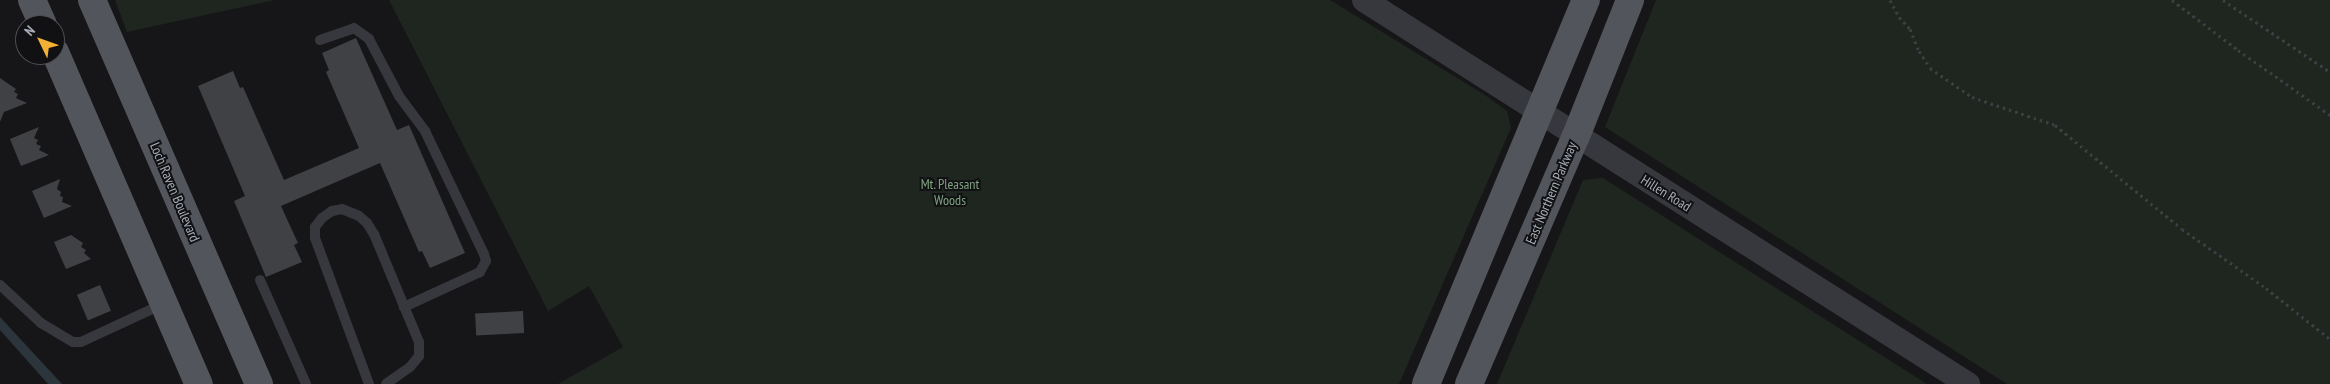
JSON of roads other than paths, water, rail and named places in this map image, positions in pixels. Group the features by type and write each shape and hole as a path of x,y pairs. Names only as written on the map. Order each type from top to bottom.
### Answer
{"main road":[{"path":"32,0 39,15"},
{"name":"Loch Raven Boulevard","path":"92,0 258,384"},
{"path":"1426,384 1586,0"},
{"name":"East Northern Parkway","path":"1469,384 1576,136 1630,0"},
{"path":"61,65 199,384"}],"street":[{"name":"Hillen Road","path":"1364,0 1540,114 1968,384"}],"lane":[{"path":"320,40 354,28 369,38 399,96 425,131 484,254 486,261 480,272 404,307"},
{"path":"369,384 318,250 315,227 322,218 332,211 342,209 359,216 368,223 419,342 419,356 410,367 386,384"},
{"path":"260,280 306,384"},
{"path":"0,285 41,323 74,342 82,342 164,304"}],"park label":[{"name":"Mt. Pleasant Woods","path":"950,192"}]}
